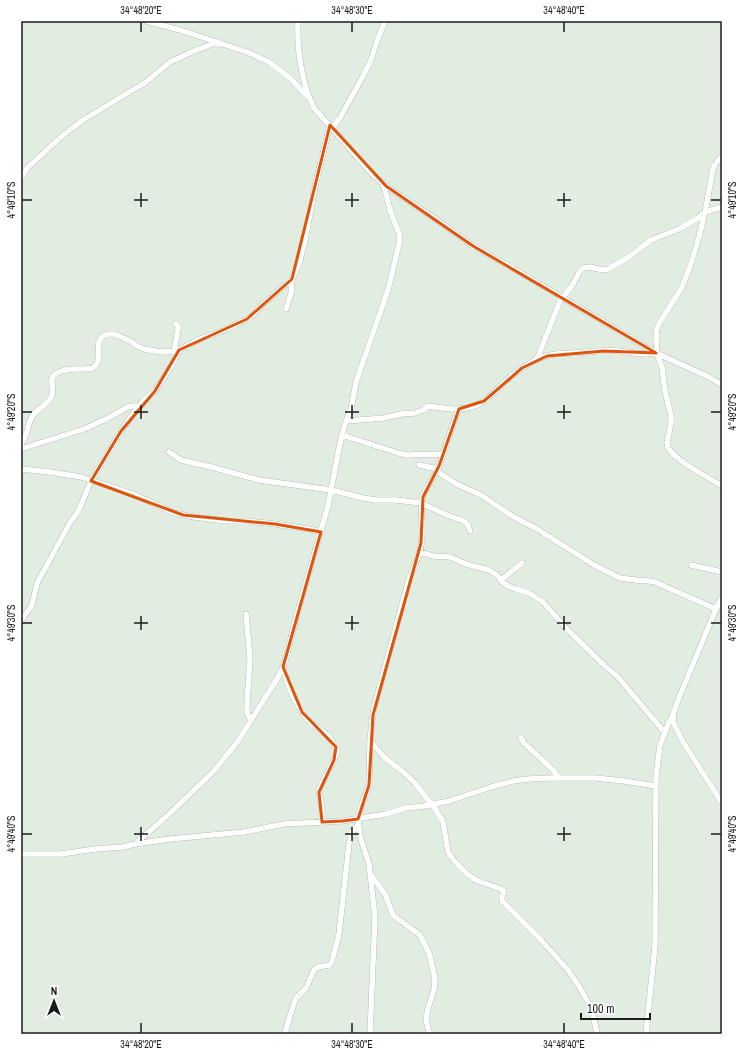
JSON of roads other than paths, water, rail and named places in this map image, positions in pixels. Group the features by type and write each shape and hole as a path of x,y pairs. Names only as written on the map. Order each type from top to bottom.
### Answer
{"street":[{"path":"146,21 218,42 247,52 269,62 291,79 310,99"},
{"path":"298,21 301,68 314,108 366,168 383,183 474,246 656,353 710,377 722,385"},
{"path":"286,309 291,294 292,279 299,264 305,240 314,195 331,127 340,118 363,76 371,60 385,21"},
{"path":"21,178 28,167 62,136 83,120 146,82 170,62 218,42"},
{"path":"722,156 713,168 699,237 686,276 677,295 658,325 656,336 656,353 662,367 665,391 671,415 667,443 668,448 675,456 690,467 722,486"},
{"path":"135,844 214,771 238,742 283,667 321,532 342,435 351,409 356,382 388,290 400,240 383,183"},
{"path":"560,297 564,296 572,286 580,271 584,268 590,267 603,270 608,269 651,240 679,229 705,212 722,207"},
{"path":"21,444 26,435 32,417 37,410 51,398 53,392 53,376 56,373 65,370 94,368 98,362 99,341 103,336 117,334 144,349 161,352 177,351 200,339 227,329 247,319 292,279"},
{"path":"537,359 560,301 560,297"},
{"path":"21,619 32,605 37,583 71,521 76,515 90,481 121,431 140,406 155,391 171,368 177,351 178,326 176,324"},
{"path":"347,421 384,418 401,414 415,413 428,406 442,409 459,409 475,406 484,401 522,368 537,359 554,354 597,351 648,354 656,353"},
{"path":"21,449 84,429 128,407 140,406"},
{"path":"370,1034 375,925 370,864 360,836 358,822 361,807 369,785 372,721 409,579 419,552 422,536 421,503 424,492 437,470 450,429 459,409"},
{"path":"342,435 407,455 443,454"},
{"path":"170,452 181,460 259,480 331,490 376,500 396,500 421,503 464,521 468,525 470,531"},
{"path":"419,465 437,470 456,484 486,498 514,517 594,565 620,578 654,582 716,609"},
{"path":"21,469 81,477 133,494 183,515 222,521 248,521 275,524 321,532"},
{"path":"419,552 432,556 450,557 466,564 489,570 498,576 508,586 516,590 529,593 543,602 565,627 618,677 665,733"},
{"path":"501,580 522,563"},
{"path":"692,565 722,572"},
{"path":"646,1034 655,932 656,786 660,745 722,597"},
{"path":"246,614 250,658 247,712 251,720"},
{"path":"283,667 293,697 302,712 309,721 330,738 337,750 334,760 319,789 322,822"},
{"path":"673,714 674,724 683,742 722,803"},
{"path":"521,738 524,743 552,769 559,778"},
{"path":"370,741 384,757 415,783 440,815 443,822 448,852 455,862 476,880 504,891 502,901 542,941 568,970 592,1009 597,1034"},
{"path":"21,854 62,854 95,849 123,847 170,838 244,832 284,824 342,821 358,822 406,808 432,805 449,801 491,787 529,779 584,777 610,779 656,786"},
{"path":"286,1034 295,1000 306,988 314,970 318,967 330,965 332,961 339,934 349,844 352,832 358,822"},
{"path":"371,875 386,894 393,915 420,935 429,953 435,978 434,990 426,1019 430,1034"}]}
